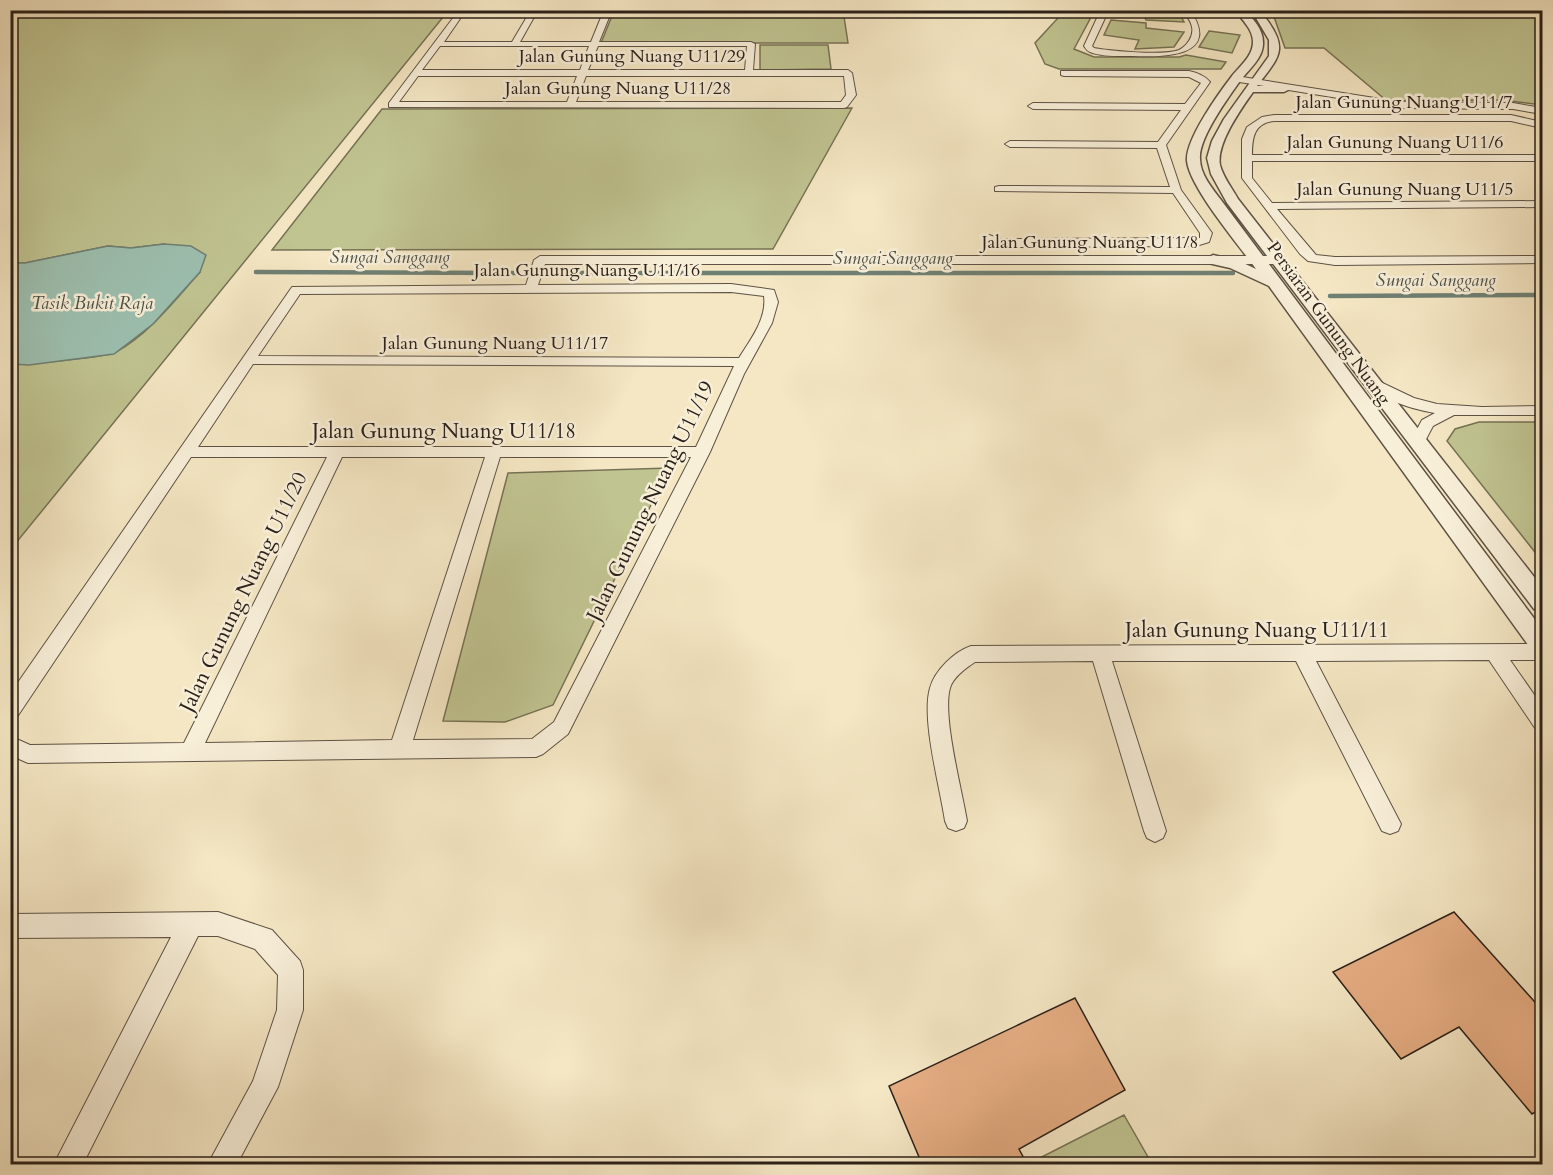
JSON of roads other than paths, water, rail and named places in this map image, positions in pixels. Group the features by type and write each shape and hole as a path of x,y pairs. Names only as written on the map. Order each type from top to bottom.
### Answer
{"street":[{"path":"416,73 463,10"},
{"path":"515,44 535,10"},
{"path":"570,105 608,10"},
{"path":"1100,10 1101,18 1088,46 1091,50 1105,53 1181,51 1195,38 1196,25 1186,10"},
{"name":"Persiaran Gunung Nuang","path":"1239,10 1255,29 1258,42 1250,81 1219,139 1213,156 1215,170 1232,200 1542,603"},
{"name":"Persiaran Gunung Nuang","path":"1253,10 1270,31 1275,45 1274,57 1200,138 1193,156 1195,169 1215,202 1542,646"},
{"path":"438,44 751,44 749,73"},
{"name":"Jalan Gunung Nuang U11/29","path":"416,73 848,73 851,94 844,105"},
{"name":"Jalan Gunung Nuang U11/28","path":"416,73 392,105 844,105"},
{"path":"1064,73 1189,74 1206,82 1161,145"},
{"path":"1250,81 1284,88"},
{"path":"1250,81 1400,105 1513,106 1542,111"},
{"path":"1033,106 1188,107"},
{"name":"Jalan Gunung Nuang U11/7","path":"1247,158 1247,139 1252,127 1265,119 1511,118 1538,123"},
{"path":"1010,144 1161,145"},
{"path":"988,238 999,243 1196,242 1204,240 1206,233 1176,190 1161,145"},
{"path":"1247,158 1247,178 1312,258 1335,261 1542,260"},
{"name":"Jalan Gunung Nuang U11/6","path":"1247,158 1542,158"},
{"path":"999,189 1176,190"},
{"name":"Jalan Gunung Nuang U11/5","path":"1268,206 1542,204"},
{"path":"1213,260 1228,255 1238,248 1242,239"},
{"path":"1116,242 1126,260"},
{"name":"Jalan Gunung Nuang U11/8","path":"531,288 540,260 1279,260"},
{"path":"1213,260 1234,264 1276,284"},
{"name":"Jalan Gunung Nuang U11/16","path":"248,360 296,290 731,288 770,293"},
{"name":"Jalan Gunung Nuang U11/19","path":"400,749 536,748 561,728 702,452 742,362 771,312 774,303 770,293"},
{"path":"10,711 248,360"},
{"name":"Jalan Gunung Nuang U11/17","path":"248,360 742,362"},
{"path":"1372,382 1399,397 1421,405 1451,411 1542,411"},
{"path":"1418,442 1427,423 1451,411"},
{"name":"Jalan Gunung Nuang U11/18","path":"186,452 702,452"},
{"name":"Jalan Gunung Nuang U11/20","path":"190,752 337,452"},
{"path":"10,745 28,754 400,749 494,452"},
{"path":"1302,652 1390,824"},
{"path":"1494,652 1542,722"},
{"name":"Jalan Gunung Nuang U11/11","path":"956,821 939,707 940,688 950,671 971,654 1542,652"},
{"path":"1100,653 1155,831"},
{"path":"68,1164 191,924"},
{"path":"10,926 218,924 263,939 291,970 290,1010 264,1087 222,1164"}],"water":[{"name":"Tasik Bukit Raja","path":"164,244 191,246 206,255 200,272 153,324 114,354 29,365 11,364 11,263 25,263 108,246 131,248"}],"waterway":[{"name":"Sungai Sanggang","path":"256,272 525,273"},
{"name":"Sungai Sanggang","path":"553,273 1233,273"},
{"name":"Sungai Sanggang","path":"1330,296 1542,295"}]}
